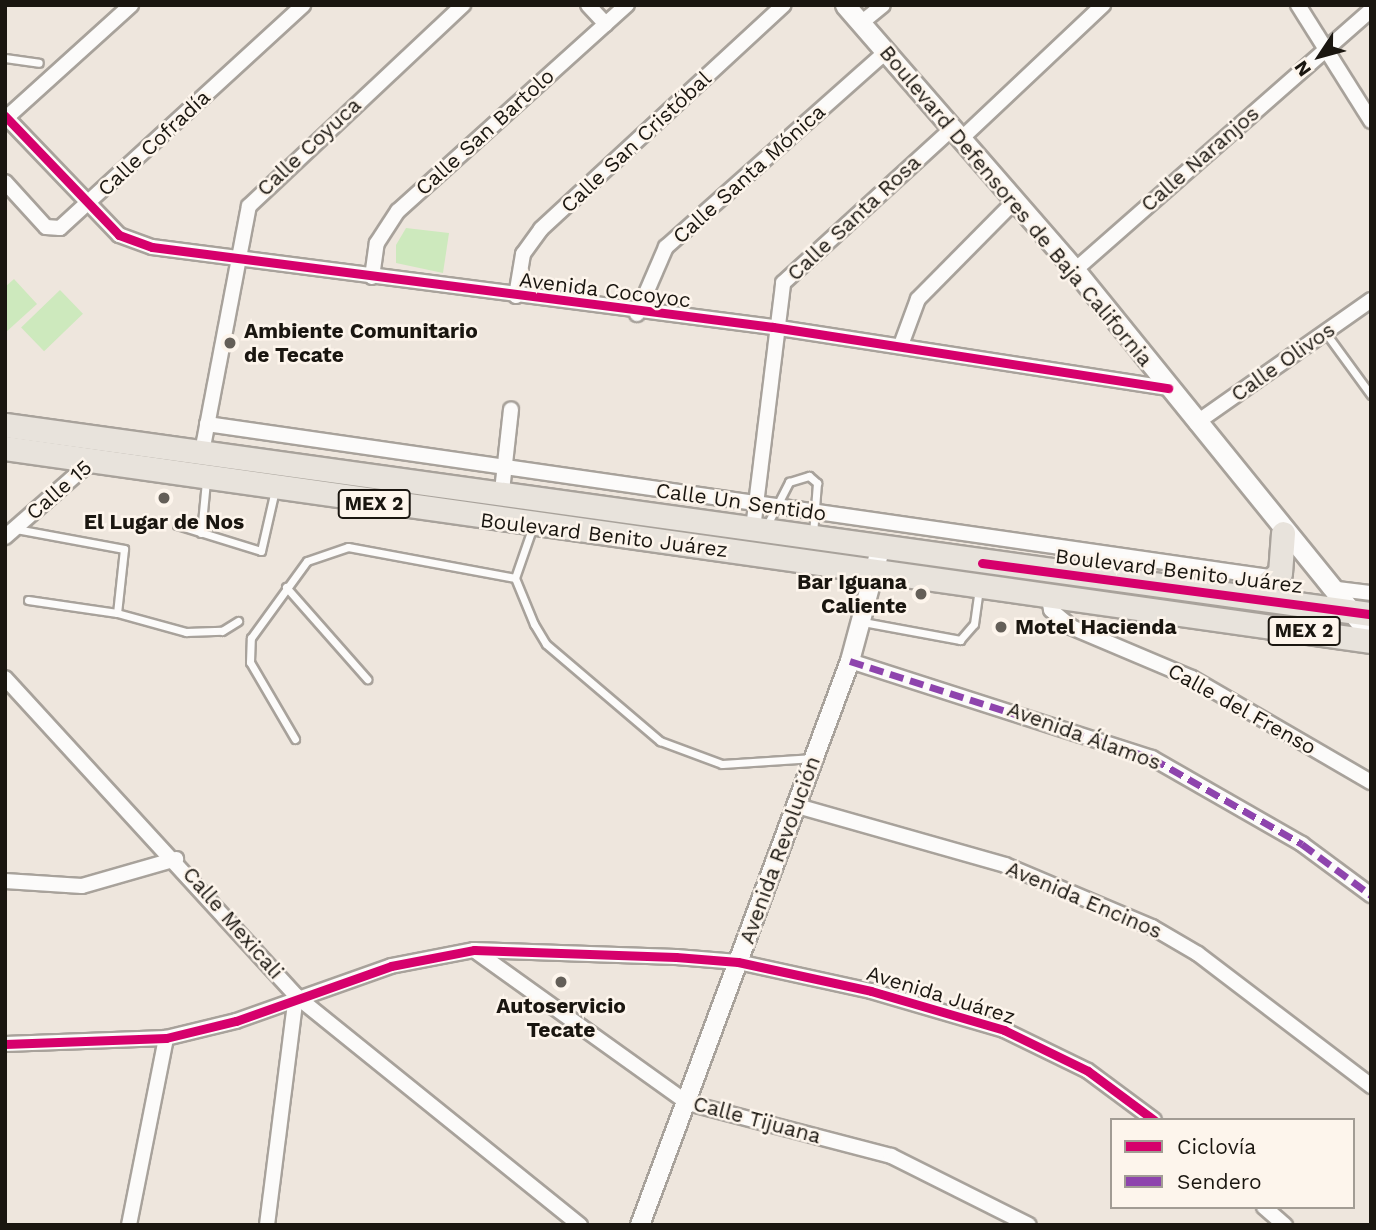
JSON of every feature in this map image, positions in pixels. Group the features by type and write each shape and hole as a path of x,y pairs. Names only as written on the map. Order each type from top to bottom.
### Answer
{"main road":[{"name":"Boulevard Defensores de Baja California","path":"845,5 1075,270 1283,533 1371,638"},
{"name":"Boulevard Benito Juárez","path":"5,425 113,443 502,491 759,530 812,539 878,560 980,585 1371,638"},
{"name":"Boulevard Benito Juárez","path":"5,448 533,526 1250,597 1371,614"},
{"path":"1250,597 1276,578 1286,554 1283,533"},
{"path":"1248,623 1275,614 1331,621 1345,610"}],"street":[{"path":"6,118 131,5"},
{"name":"Calle Cofradía","path":"5,182 53,230 88,204 303,5"},
{"name":"Calle Coyuca","path":"202,452 239,260 256,195 463,5"},
{"path":"588,5 606,24"},
{"name":"Calle San Bartolo","path":"372,277 377,243 398,211 627,5"},
{"name":"Calle San Cristóbal","path":"516,296 523,254 541,229 784,5"},
{"path":"861,23 883,5"},
{"name":"Calle Santa Rosa","path":"759,530 756,505 773,327 778,293 788,277 1103,5"},
{"path":"1298,5 1371,121"},
{"name":"Calle Naranjos","path":"1075,270 1371,10"},
{"name":"Calle Santa Mónica","path":"637,314 666,247 886,52"},
{"name":"Avenida Cocoyoc","path":"6,118 88,204 135,242 239,260 637,314 773,327 901,345 1168,388"},
{"path":"901,345 918,299 1015,201"},
{"name":"Calle Olivos","path":"1196,423 1371,300"},
{"path":"502,491 511,409"},
{"name":"Calle Un Sentido","path":"207,424 1276,578"},
{"name":"Calle 15","path":"10,533 113,443"},
{"path":"878,560 883,521"},
{"name":"Avenida Revolución","path":"640,1225 688,1103 850,661 878,560"},
{"path":"1328,588 1371,593"},
{"name":"Calle del Frenso","path":"1048,594 1051,610 1071,627 1192,678 1371,782"},
{"name":"Avenida Álamos","path":"850,661 1152,758 1302,844 1371,895"},
{"name":"Calle Mexicali","path":"5,678 176,859 296,996 580,1225"},
{"name":"Avenida Encinos","path":"797,806 1005,865 1130,916 1198,954 1371,1086"},
{"path":"5,881 82,886 176,859"},
{"name":"Avenida Juárez","path":"5,1044 166,1038 236,1021 296,996 474,950 738,962 1004,1030 1088,1071 1151,1118"},
{"name":"Calle Tijuana","path":"474,950 688,1103 891,1156 1028,1225"},
{"path":"267,1225 296,996"},
{"path":"129,1225 166,1038"},
{"path":"1266,1209 1285,1225"}],"lane":[{"path":"5,58 39,63"},
{"path":"1325,332 1371,395"},
{"path":"759,530 789,482 809,476 817,483 812,539"},
{"path":"201,533 207,479"},
{"path":"177,525 261,551 276,489"},
{"path":"533,526 515,578 546,644 660,741 722,764 815,758"},
{"path":"10,533 124,549 117,613"},
{"path":"295,739 250,662 251,638 307,561 348,547 515,578"},
{"path":"862,621 960,640 974,624 980,585"},
{"path":"286,587 368,679"},
{"path":"28,600 117,613 186,632 222,631 238,621"}],"green space":[{"path":"406,228 449,233 443,273 396,263 396,245"},
{"path":"14,279 37,304 5,333 5,287"},
{"path":"60,290 83,314 44,351 21,328"}],"marked path":[{"path":"850,661 1152,758 1302,844 1371,895"}],"cycle path":[{"path":"5,116 119,235 152,247 773,327 1168,388"},
{"path":"982,563 1371,614"},
{"path":"5,1044 166,1038 236,1021 391,966 474,950 676,957 738,962 871,991 1004,1030 1088,1071 1151,1118"}],"place":[{"name":"Ambiente Comunitario de Tecate","path":"230,343"},
{"name":"El Lugar de Nos","path":"164,498"},
{"name":"Bar Iguana Caliente","path":"921,594"},
{"name":"Motel Hacienda","path":"1001,627"},
{"name":"Autoservicio Tecate","path":"561,982"}]}
